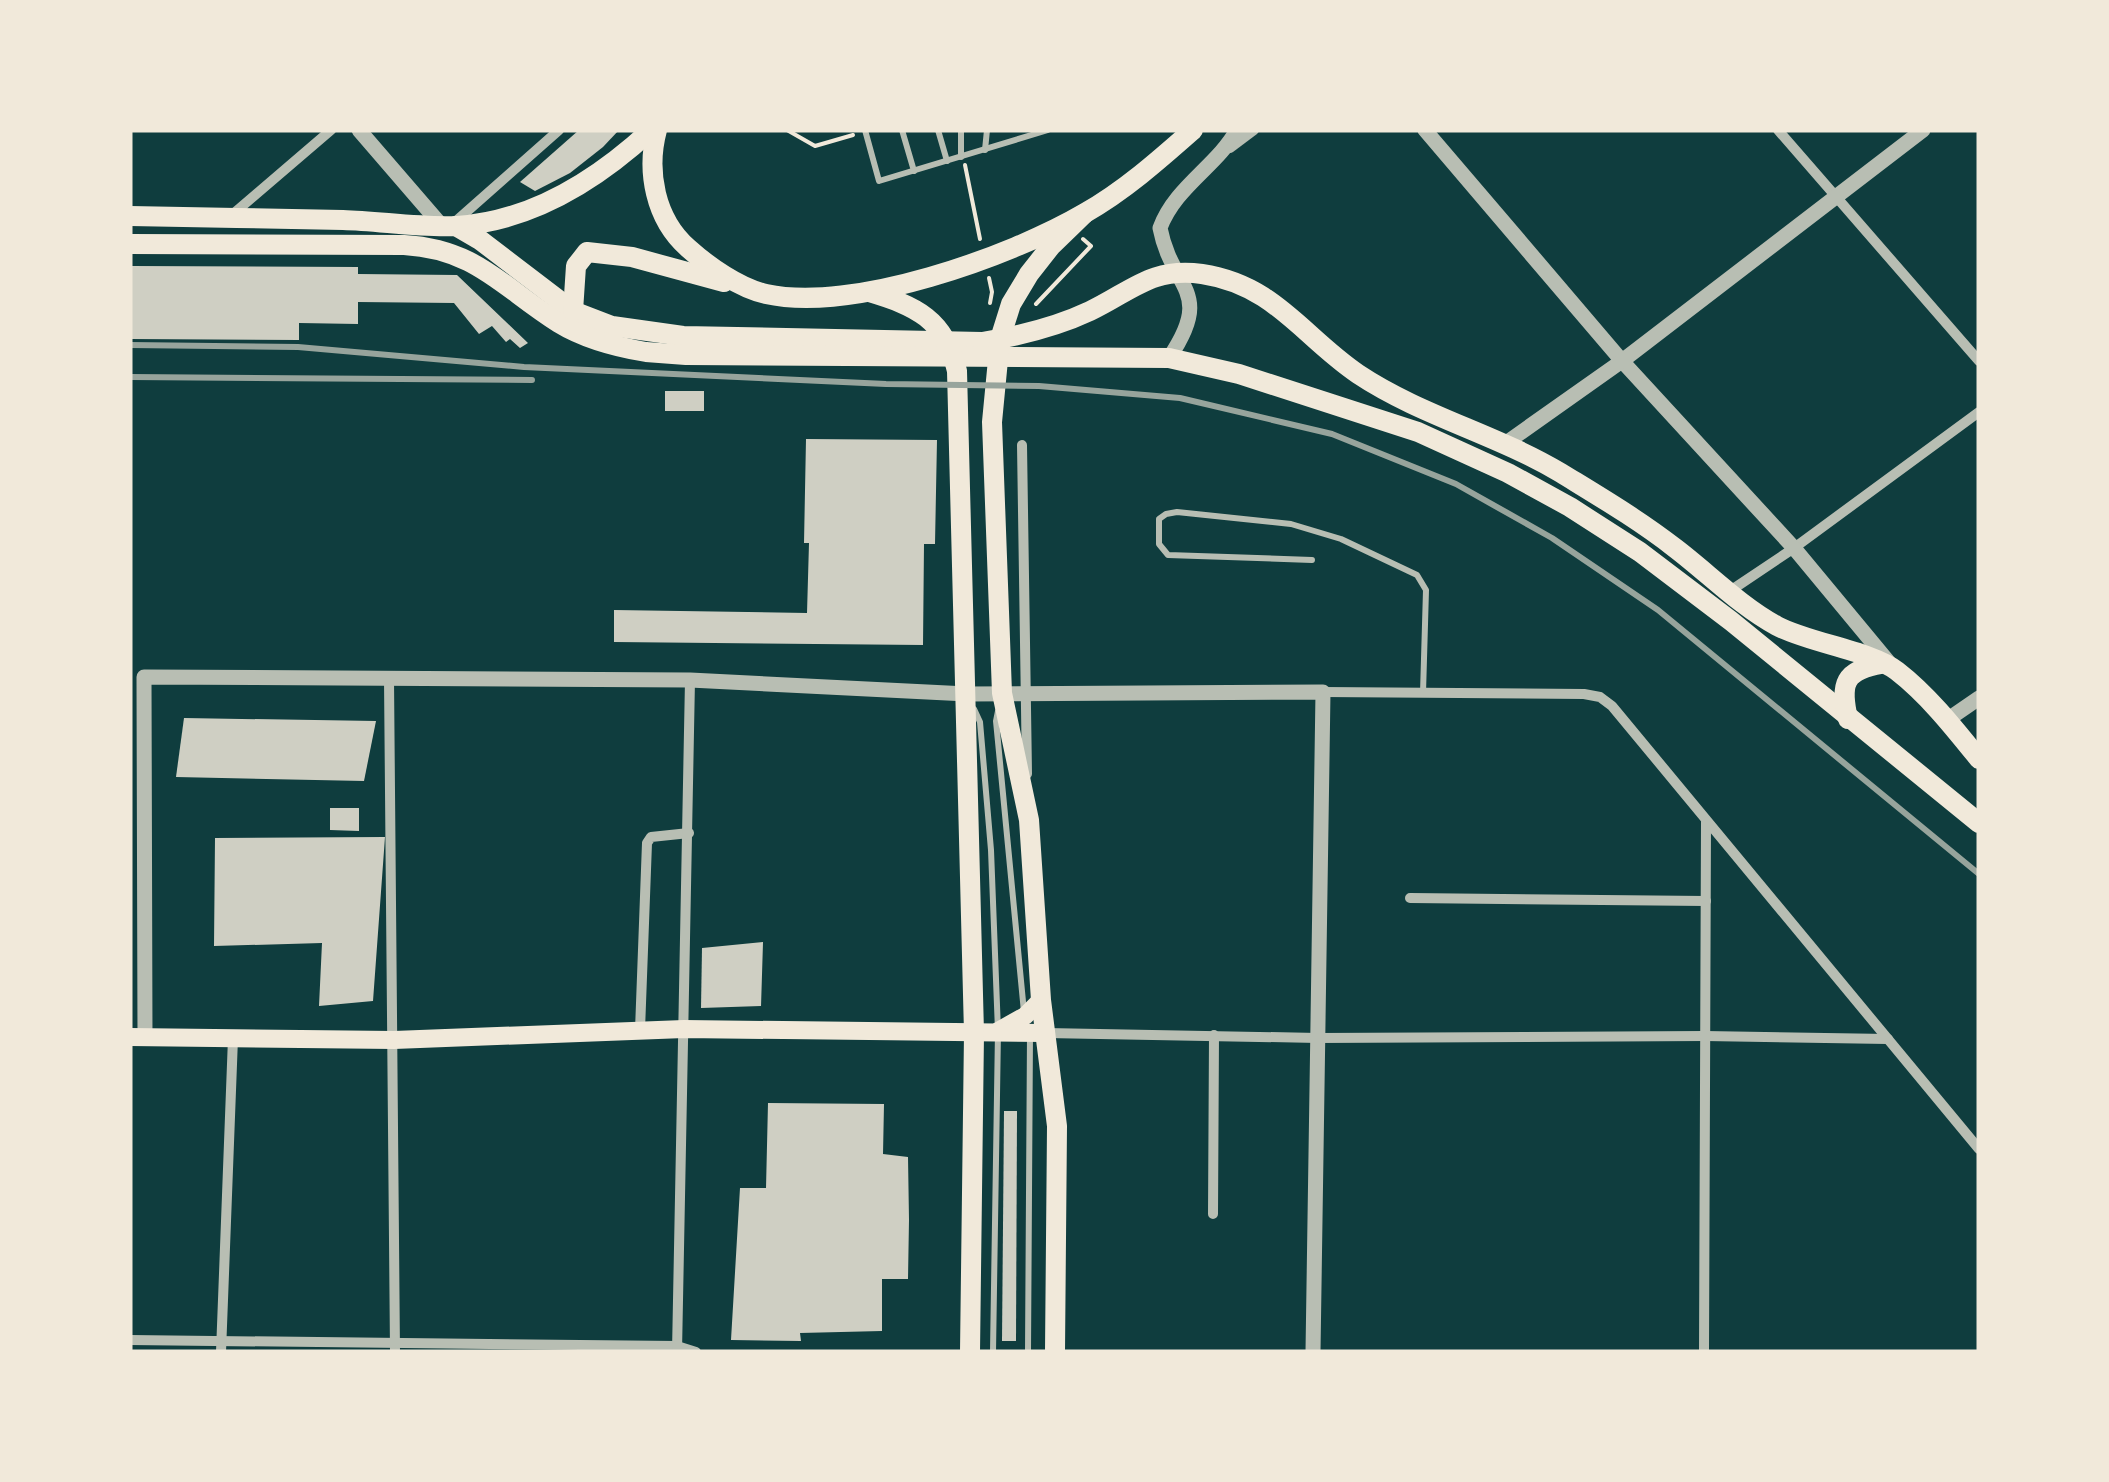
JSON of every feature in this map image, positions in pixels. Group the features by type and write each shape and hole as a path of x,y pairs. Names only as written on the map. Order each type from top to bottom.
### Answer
{"main road":[{"path":"130,216 449,226 493,219 566,195 596,178 654,130"},
{"path":"654,130 653,182 662,214 678,240 716,270 764,294"},
{"path":"1055,1352 1057,1126 1033,1027 1041,1000 1029,820 1013,693 992,422 1000,340 1011,304 1051,246 1084,214 1140,176 1193,130"},
{"path":"573,310 575,273 581,258 596,251 632,257 764,294 804,297 868,292 969,263 1084,214"},
{"path":"449,226 480,240 573,310 612,326 682,336 982,342 1043,329 1092,310 1158,274 1178,272 1224,279 1263,295 1304,325 1338,358 1382,388 1506,443 1611,504 1776,626 1888,666 1947,720 1979,759"},
{"path":"130,244 426,246 462,256 562,325 615,347 646,352 1169,358 1238,374 1418,432 1508,473 1570,508 1640,552 1731,621 1979,823"},
{"path":"868,292 920,312 944,334 957,372 974,1033 970,1352"},
{"path":"1848,719 1845,682 1856,670 1888,666"},
{"path":"138,1037 394,1040 684,1028 974,1033 1033,1027"}],"street":[{"path":"229,218 330,130"},
{"path":"359,130 449,226 558,130"},
{"path":"1225,151 1238,130"},
{"path":"1169,358 1189,323 1191,311 1190,297 1160,228 1179,196 1225,151 1254,130"},
{"path":"1425,130 1622,361 1794,548 1888,666"},
{"path":"1778,130 1979,361"},
{"path":"1506,443 1622,361 1923,130"},
{"path":"1730,591 1979,412"},
{"path":"1013,693 1022,445"},
{"path":"138,1037 137,677 690,680 967,694 1584,694 1600,697 1612,706 1979,1149"},
{"path":"389,679 396,1347"},
{"path":"677,1349 690,680"},
{"path":"1312,1352 1323,692"},
{"path":"1947,720 1979,698"},
{"path":"1704,1352 1706,821"},
{"path":"640,1030 647,843 651,838 689,834"},
{"path":"1410,898 1706,901"},
{"path":"1033,1027 1318,1038 1888,1039"},
{"path":"1213,1214 1214,1035"},
{"path":"221,1352 233,1038"},
{"path":"130,1340 696,1352"}],"lane":[{"path":"902,130 914,171"},
{"path":"938,130 947,161"},
{"path":"961,130 962,157"},
{"path":"986,150 987,130"},
{"path":"1020,130 1020,140"},
{"path":"865,131 879,181 1047,130"},
{"path":"1312,560 1168,554 1159,544 1159,519 1178,512 1291,524 1341,539 1417,575 1426,590 1423,692"},
{"path":"1013,693 996,721 1033,1027 1028,1352"},
{"path":"967,694 980,722 998,1032 993,1352"}],"path":[{"path":"787,130 815,146 865,131"},
{"path":"962,157 974,210"}],"building":[{"path":"579,130 619,130 570,173 535,191 520,182"},
{"path":"130,266 358,267 358,274 457,275 528,343 520,348 510,339 506,342 492,326 479,334 454,303 358,302 358,324 299,323 299,340 130,339"},
{"path":"665,391 704,391 704,411 665,411"},
{"path":"806,439 937,440 935,544 924,544 923,645 614,642 614,610 807,613"},
{"path":"184,718 376,721 364,781 176,777"},
{"path":"330,808 359,808 359,831 330,830"},
{"path":"385,837 373,1001 319,1006 322,943 214,946 215,838"},
{"path":"763,942 761,1006 701,1008 702,948"},
{"path":"768,1103 884,1104 883,1154 908,1157 909,1220 908,1279 882,1279 882,1331 800,1333 801,1341 731,1340 740,1188 766,1188"},
{"path":"1004,1111 1017,1111 1016,1341 1002,1341"}],"railway":[{"path":"130,345 298,347 524,367 886,384 1039,386 1180,398 1332,434 1456,484 1552,538 1658,610 1979,874"},
{"path":"130,377 532,380"}]}
